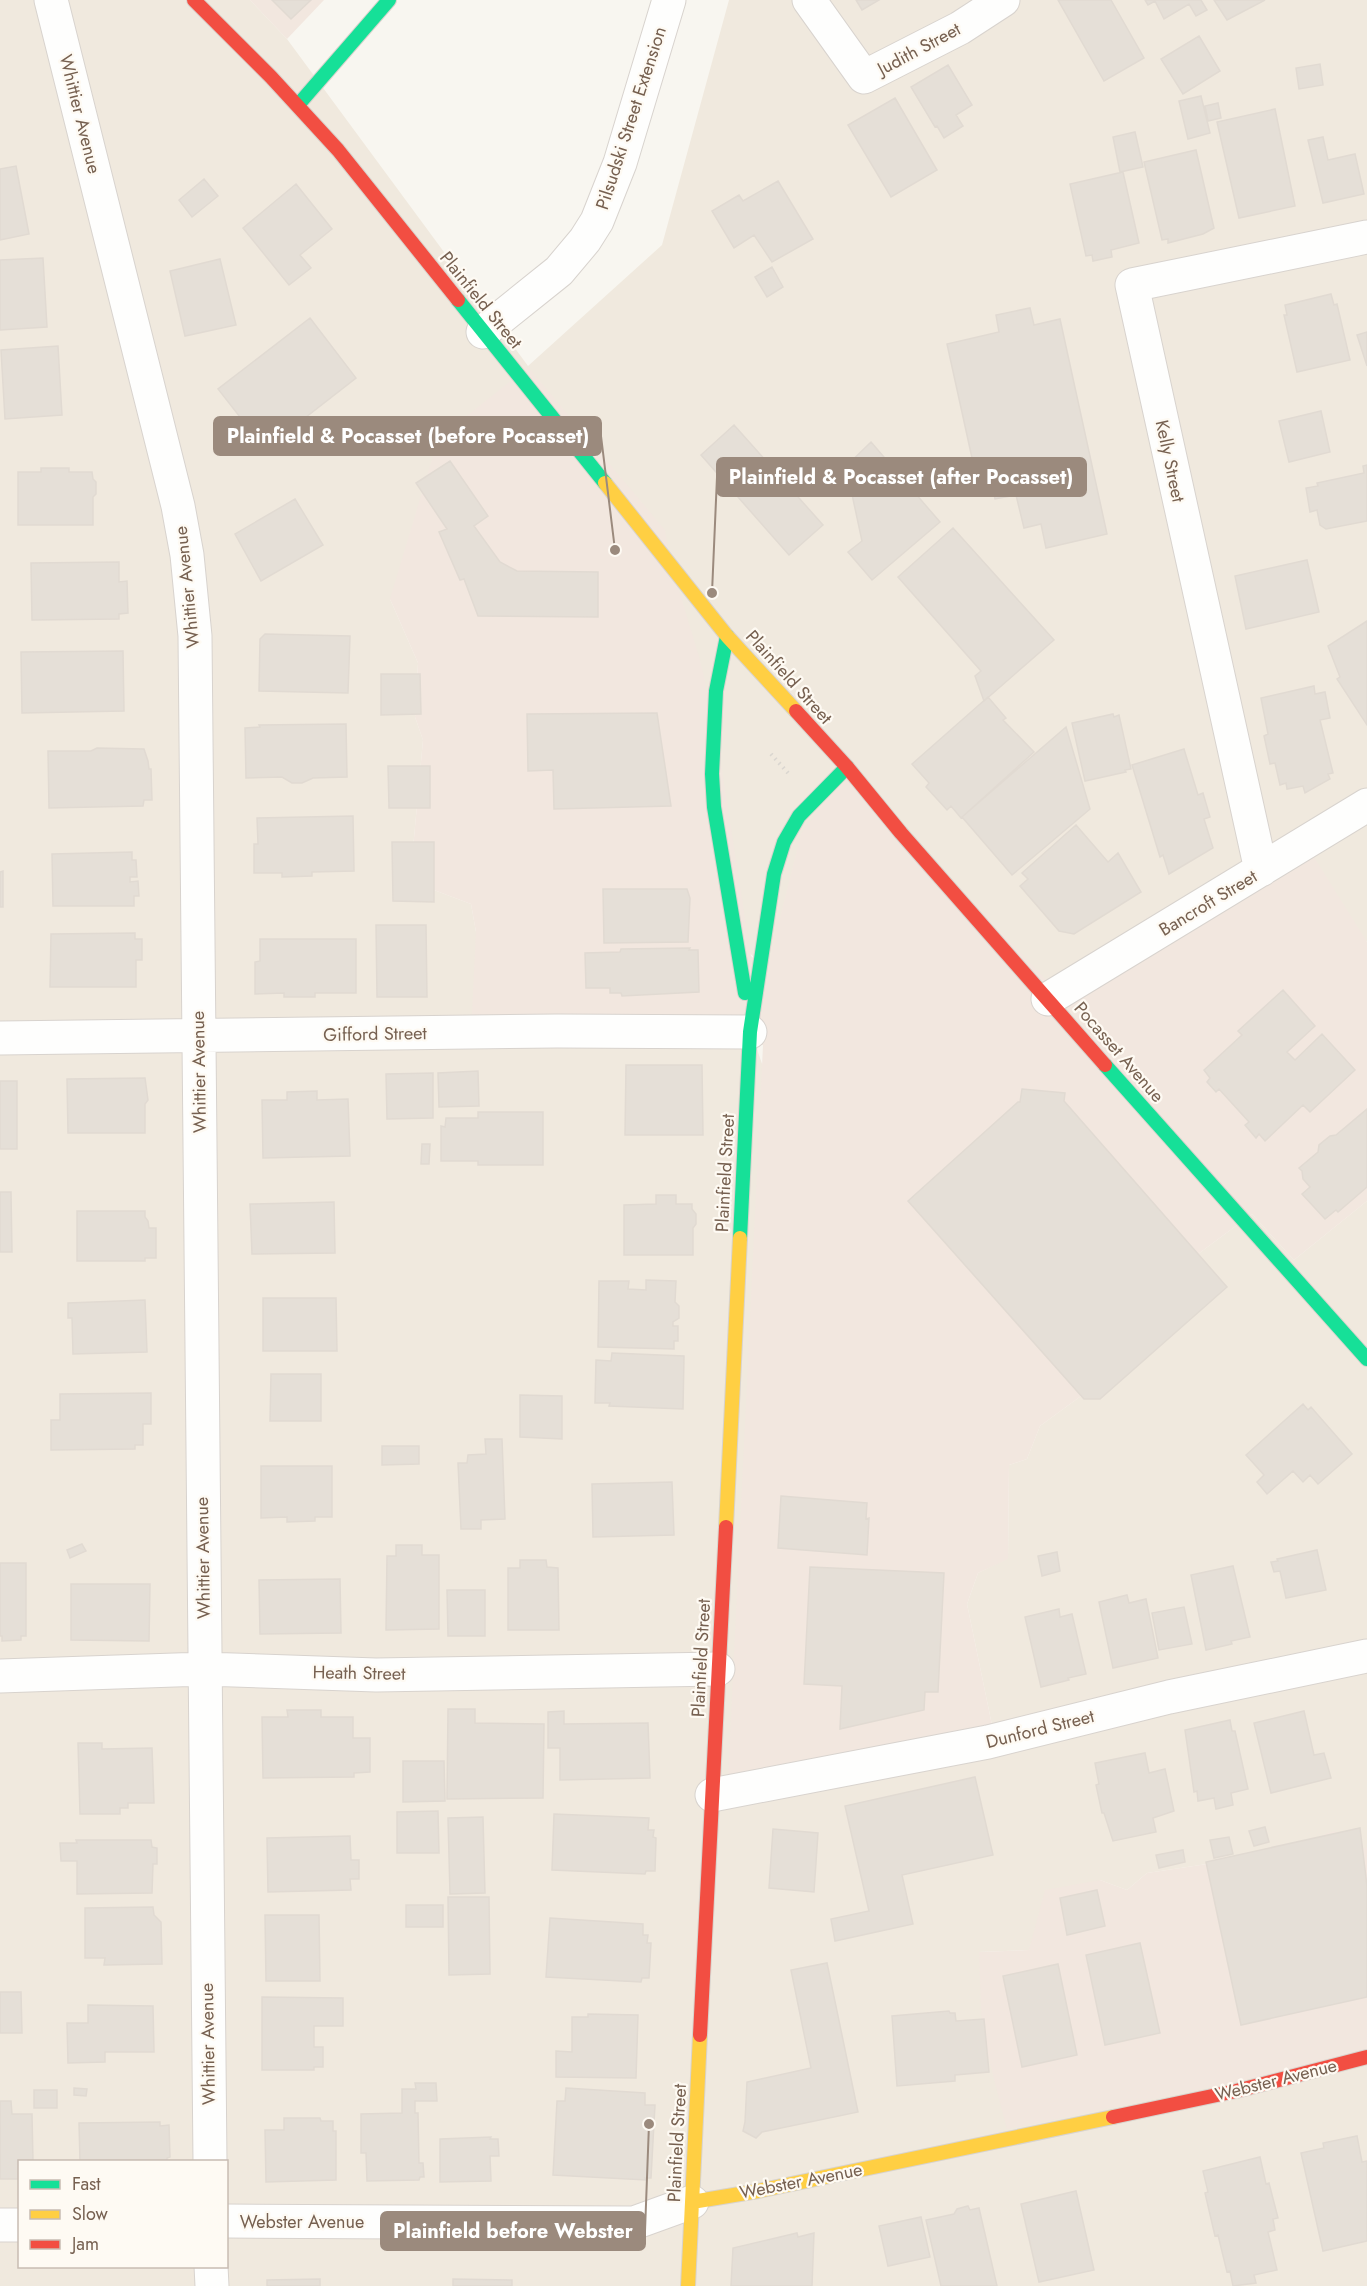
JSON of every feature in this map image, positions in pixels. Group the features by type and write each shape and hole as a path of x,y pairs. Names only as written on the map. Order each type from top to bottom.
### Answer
{"main road":[{"name":"Plainfield Street","path":"194,0 298,105 338,150 727,636 847,767 799,816 784,842 774,874 750,1032 688,2286"},
{"path":"298,105 389,0"},
{"name":"Plainfield Street","path":"727,636 716,691 712,774 714,807 740,954 750,1032"},
{"name":"Pocasset Avenue","path":"847,767 1020,970 1367,1359"},
{"name":"Webster Avenue","path":"692,2202 758,2191 1236,2091 1367,2057"}],"street":[{"name":"Whittier Avenue","path":"51,0 178,506 187,555 195,636 210,2160"},
{"name":"Pilsudski Street Extension","path":"483,332 559,271 580,247 597,220 620,163 669,0"},
{"name":"Judith Street","path":"809,0 864,77 960,28 1003,0"},
{"name":"Kelly Street","path":"1261,870 1132,285 1367,237"},
{"name":"Bancroft Street","path":"1048,999 1367,805"},
{"name":"Gifford Street","path":"0,1038 557,1031 750,1032"},
{"name":"Dunford Street","path":"712,1795 988,1742 1169,1697 1367,1656"},
{"name":"Heath Street","path":"0,1676 204,1670 376,1675 718,1669"},
{"name":"Webster Avenue","path":"228,2221 634,2223 692,2202"},
{"path":"0,2225 18,2225"},
{"path":"211,2268 212,2286"}],"path":[{"path":"771,754 791,777"}],"shaded area":[{"path":"0,0 250,0 287,39 528,366 662,245 729,0 1367,0 1367,942 1359,932 1071,1002 767,970 390,599 418,663 415,717 423,740 410,881 471,904 476,932 752,1035 993,1730 967,1604 978,1573 1008,1558 1009,1465 1027,1459 1040,1426 1081,1396 1167,1277 1252,1214 1294,1260 1367,1201 1367,1848 1281,1853 1147,1873 1127,1890 1100,1880 1029,1950 979,1952 1367,2055 1367,2286 0,2286"},
{"path":"250,0 324,0 287,39"},
{"path":"528,367 665,530 671,564 700,660 714,719 751,956 767,970 801,834 849,769 1060,995 1312,854 1367,942 1367,1201 1294,1260 1252,1214 1167,1277 1081,1396 1040,1426 1027,1459 1009,1465 1008,1559 978,1573 967,1604 993,1730 728,1781 763,1045 471,1033 476,932 471,904 410,881 423,740 415,717 418,663 390,599 438,439"},
{"path":"1333,1831 1349,1837 1362,1848 1367,1848 1367,2055 1007,2129 982,2033 979,1952 1029,1950 1045,1890 1100,1880 1127,1890 1147,1873 1281,1853"}],"building":[{"path":"272,0 311,0 291,19"},
{"path":"856,0 879,0 862,10"},
{"path":"1058,0 1111,0 1144,58 1104,81"},
{"path":"1145,0 1201,0 1207,10 1196,16 1189,4 1164,19 1155,1 1148,5"},
{"path":"1214,0 1265,0 1227,20"},
{"path":"1199,36 1220,71 1183,94 1161,59"},
{"path":"1320,64 1323,85 1299,89 1296,68"},
{"path":"948,65 972,105 956,115 963,126 944,138 911,87"},
{"path":"1201,96 1210,133 1188,139 1179,101"},
{"path":"895,98 937,170 891,197 848,125"},
{"path":"1218,103 1221,118 1208,121 1205,106"},
{"path":"1275,109 1295,206 1239,218 1217,122"},
{"path":"1135,132 1143,167 1120,172 1113,137"},
{"path":"1323,137 1328,160 1355,154 1364,194 1323,203 1308,140"},
{"path":"1196,150 1214,228 1203,234 1168,243 1168,239 1162,240 1144,162"},
{"path":"16,166 29,234 0,240 0,169"},
{"path":"1123,172 1139,243 1111,250 1112,257 1093,261 1092,255 1086,256 1070,184"},
{"path":"204,179 218,196 192,217 179,200"},
{"path":"778,181 813,239 772,262 754,235 734,248 712,211 739,195 743,201"},
{"path":"296,184 332,229 300,255 311,268 289,285 243,228"},
{"path":"43,258 47,327 0,330 0,260"},
{"path":"220,259 236,325 185,336 170,271"},
{"path":"772,267 783,287 767,297 755,277"},
{"path":"1331,294 1334,305 1337,304 1350,360 1297,372 1284,315 1287,315 1285,305"},
{"path":"1030,308 1034,325 1060,319 1107,534 1046,548 1041,524 1024,528 1016,495 995,499 987,464 974,467 947,344 999,332 996,315"},
{"path":"310,318 356,378 265,449 218,389"},
{"path":"1367,332 1367,366 1357,335"},
{"path":"58,346 62,415 5,419 1,350"},
{"path":"1321,411 1330,452 1289,462 1279,421"},
{"path":"734,425 823,525 789,555 701,455"},
{"path":"871,442 940,522 872,580 848,552 862,541 850,485 838,474"},
{"path":"450,461 488,516 474,526 500,562 517,571 598,572 598,617 478,616 464,579 460,580 439,532 447,529 416,483"},
{"path":"1367,465 1367,521 1326,529 1320,525 1317,510 1310,512 1306,488 1318,486 1317,483 1364,473 1363,466"},
{"path":"41,468 69,468 69,472 92,472 96,482 96,494 93,497 93,525 18,525 18,472 41,472"},
{"path":"295,499 323,545 261,581 235,534"},
{"path":"953,528 1054,640 984,701 975,676 981,671 898,577"},
{"path":"1307,560 1319,612 1246,629 1235,576"},
{"path":"119,562 119,582 127,581 128,613 119,614 119,619 32,620 31,563"},
{"path":"1367,621 1367,725 1337,679 1340,677 1328,646"},
{"path":"265,634 350,636 348,693 259,691 260,639"},
{"path":"123,651 124,711 22,713 21,652"},
{"path":"381,674 420,674 421,714 381,715"},
{"path":"1314,686 1315,694 1325,692 1330,718 1320,720 1333,773 1328,774 1330,779 1305,793 1303,786 1287,789 1286,783 1280,785 1275,763 1270,764 1264,736 1268,734 1261,698"},
{"path":"988,697 1006,718 1003,720 1034,752 961,818 951,806 947,810 926,787 929,783 912,764"},
{"path":"657,713 671,806 554,809 553,770 528,771 527,714"},
{"path":"1113,714 1114,717 1119,715 1131,769 1085,781 1072,723"},
{"path":"346,724 347,777 313,778 302,783 292,783 282,777 246,778 245,728 260,727 259,725"},
{"path":"1066,727 1090,809 1012,875 962,817"},
{"path":"97,748 144,749 149,769 151,769 152,800 144,800 143,806 49,808 48,751 91,751"},
{"path":"1184,749 1198,795 1203,793 1210,817 1204,819 1213,848 1169,874 1163,855 1160,857 1132,765"},
{"path":"388,766 430,766 430,808 389,808"},
{"path":"353,816 354,871 312,872 312,876 282,877 282,873 254,873 254,844 258,844 257,818"},
{"path":"1076,825 1108,862 1118,853 1141,892 1074,934 1059,931 1020,886 1028,879 1022,873"},
{"path":"392,842 434,842 434,902 393,901"},
{"path":"132,852 132,860 136,860 137,877 130,877 130,882 138,881 139,896 134,896 134,906 53,906 52,854"},
{"path":"3,871 3,907 0,907 0,872"},
{"path":"603,889 687,889 690,898 688,942 604,943"},
{"path":"376,925 426,925 427,997 377,997"},
{"path":"135,933 135,939 142,939 142,960 136,960 136,987 50,987 51,934"},
{"path":"260,939 356,939 356,993 315,993 315,997 284,997 284,993 255,994 255,962 260,961"},
{"path":"690,948 689,950 698,950 699,992 622,996 621,993 610,993 610,988 586,988 585,953 620,952 621,949"},
{"path":"1283,990 1315,1026 1287,1052 1295,1060 1322,1034 1355,1070 1310,1112 1303,1105 1265,1141 1259,1134 1256,1138 1245,1125 1249,1122 1219,1089 1216,1092 1207,1082 1210,1078 1204,1070 1242,1035 1238,1031"},
{"path":"626,1065 702,1065 703,1135 625,1135"},
{"path":"478,1071 479,1106 439,1107 438,1073"},
{"path":"433,1073 433,1118 387,1119 386,1074"},
{"path":"145,1078 148,1100 145,1104 145,1133 68,1133 67,1079"},
{"path":"0,1081 17,1081 17,1149 0,1149"},
{"path":"1022,1089 1065,1093 1064,1101 1227,1287 1100,1399 1084,1399 908,1201 1020,1102"},
{"path":"317,1091 317,1100 348,1099 350,1156 263,1158 262,1100 287,1100 287,1092"},
{"path":"1367,1109 1367,1187 1338,1212 1336,1210 1325,1219 1302,1194 1310,1187 1303,1179 1299,1168 1318,1152 1319,1145 1330,1136 1336,1135"},
{"path":"478,1112 543,1112 543,1165 478,1165 478,1161 441,1161 441,1126 445,1127 446,1118 478,1118"},
{"path":"422,1144 430,1144 429,1164 421,1164"},
{"path":"0,1192 11,1192 12,1252 0,1252"},
{"path":"656,1195 676,1195 676,1204 692,1204 692,1209 696,1214 696,1224 693,1228 693,1255 624,1255 624,1205 656,1204"},
{"path":"334,1202 335,1253 252,1254 250,1204"},
{"path":"77,1211 145,1211 149,1228 156,1228 156,1258 145,1258 145,1261 77,1261"},
{"path":"646,1280 676,1281 675,1302 679,1306 679,1318 673,1322 673,1326 678,1326 678,1341 674,1341 674,1349 598,1347 599,1281 629,1281 628,1289 646,1290"},
{"path":"263,1298 336,1298 337,1351 263,1351"},
{"path":"145,1300 147,1352 73,1354 72,1318 68,1318 68,1303"},
{"path":"612,1353 684,1356 683,1409 609,1406 610,1403 595,1403 596,1360 611,1361"},
{"path":"271,1374 321,1374 321,1421 270,1421"},
{"path":"151,1393 151,1424 143,1424 143,1445 135,1445 135,1449 51,1450 51,1420 60,1420 60,1394"},
{"path":"520,1395 562,1396 562,1439 520,1437"},
{"path":"1303,1404 1308,1410 1311,1407 1352,1454 1318,1484 1310,1475 1303,1482 1293,1471 1267,1494 1257,1482 1264,1475 1246,1455"},
{"path":"485,1439 502,1439 505,1519 481,1520 481,1529 461,1529 458,1463 467,1463 468,1455 486,1454"},
{"path":"382,1446 419,1446 419,1464 382,1465"},
{"path":"261,1466 332,1466 332,1517 315,1517 315,1521 287,1522 287,1517 261,1518"},
{"path":"672,1482 674,1535 593,1537 592,1484"},
{"path":"781,1496 867,1503 866,1519 869,1518 867,1555 778,1548"},
{"path":"82,1544 86,1551 70,1558 67,1550"},
{"path":"396,1545 422,1545 422,1555 439,1555 439,1629 386,1630 387,1556 396,1556"},
{"path":"1317,1550 1326,1590 1286,1598 1280,1571 1274,1572 1271,1562"},
{"path":"1057,1552 1060,1571 1042,1576 1038,1556"},
{"path":"520,1560 546,1560 547,1567 558,1568 559,1630 508,1630 508,1568 520,1568"},
{"path":"0,1563 26,1563 26,1636 21,1636 21,1640 2,1641 2,1636 0,1636"},
{"path":"1233,1566 1250,1637 1206,1650 1191,1575"},
{"path":"810,1567 944,1573 938,1692 925,1692 924,1710 840,1729 842,1686 804,1684"},
{"path":"340,1579 341,1633 260,1634 259,1580"},
{"path":"71,1584 150,1584 149,1641 71,1640"},
{"path":"447,1590 485,1590 485,1636 448,1636"},
{"path":"1127,1595 1129,1603 1146,1599 1158,1658 1113,1668 1099,1602"},
{"path":"1184,1607 1192,1644 1159,1650 1152,1613"},
{"path":"1059,1609 1060,1617 1072,1614 1086,1674 1041,1687 1025,1617"},
{"path":"448,1709 475,1709 475,1723 544,1724 543,1798 447,1799"},
{"path":"287,1710 321,1710 321,1717 353,1717 353,1738 370,1738 370,1772 354,1773 354,1777 263,1778 262,1717 288,1717"},
{"path":"564,1711 564,1724 648,1723 650,1778 560,1780 560,1748 548,1748 548,1712"},
{"path":"1304,1711 1314,1755 1324,1753 1331,1778 1271,1793 1254,1723"},
{"path":"1230,1720 1232,1731 1235,1731 1248,1789 1231,1793 1233,1805 1216,1809 1214,1798 1198,1801 1197,1791 1194,1792 1185,1730"},
{"path":"78,1743 102,1743 102,1749 152,1748 154,1803 128,1803 128,1808 120,1808 120,1814 80,1814"},
{"path":"1145,1753 1149,1773 1165,1769 1174,1811 1153,1818 1156,1832 1113,1841 1104,1813 1102,1813 1096,1785 1099,1784 1095,1763"},
{"path":"403,1761 444,1761 445,1801 403,1802"},
{"path":"975,1777 993,1855 902,1875 913,1924 835,1941 831,1919 869,1911 845,1806"},
{"path":"438,1811 439,1853 397,1853 397,1812"},
{"path":"554,1814 649,1818 648,1830 654,1830 653,1837 656,1838 655,1871 646,1871 645,1874 552,1870"},
{"path":"483,1817 485,1893 450,1894 448,1818"},
{"path":"1265,1827 1269,1842 1254,1846 1249,1831"},
{"path":"1360,1828 1367,1886 1367,1997 1241,2025 1206,1862"},
{"path":"773,1829 818,1833 814,1892 769,1888"},
{"path":"350,1836 351,1860 359,1860 359,1879 350,1879 351,1890 268,1892 267,1838"},
{"path":"1229,1837 1233,1854 1214,1858 1210,1840"},
{"path":"76,1840 151,1840 152,1847 157,1848 157,1864 153,1864 152,1893 77,1894 77,1861 61,1861 60,1843 77,1843"},
{"path":"1183,1850 1185,1862 1159,1868 1156,1855"},
{"path":"1097,1890 1105,1926 1067,1935 1060,1898"},
{"path":"448,1897 489,1897 490,1974 449,1975"},
{"path":"406,1905 443,1905 443,1927 406,1927"},
{"path":"153,1907 154,1915 161,1922 162,1964 104,1965 105,1958 85,1958 85,1908"},
{"path":"265,1915 319,1915 320,1981 266,1981"},
{"path":"550,1918 643,1924 643,1935 648,1935 647,1943 651,1943 649,1978 642,1978 641,1982 546,1977"},
{"path":"1140,1943 1160,2033 1105,2045 1086,1955"},
{"path":"827,1963 858,2112 762,2132 756,2138 743,2131 747,2082 811,2068 791,1970"},
{"path":"1058,1964 1077,2055 1022,2067 1003,1976"},
{"path":"0,1992 21,1992 22,2033 0,2033"},
{"path":"262,1997 343,1998 343,2026 314,2026 314,2047 323,2047 323,2067 314,2067 314,2070 262,2070"},
{"path":"88,2005 153,2006 154,2052 105,2052 105,2062 68,2063 67,2023 88,2023"},
{"path":"949,2011 955,2013 956,2021 984,2019 989,2072 955,2075 955,2081 897,2086 892,2016"},
{"path":"588,2014 638,2015 636,2078 556,2077 556,2051 572,2052 572,2017 588,2017"},
{"path":"415,2083 436,2083 437,2101 415,2101 415,2113 418,2113 419,2163 423,2163 424,2177 420,2177 419,2180 367,2181 366,2153 361,2153 361,2114 402,2113 402,2089 416,2089"},
{"path":"74,2088 87,2089 86,2096 74,2095"},
{"path":"566,2088 645,2093 645,2105 655,2105 651,2178 645,2178 646,2180 553,2175 557,2101 565,2101"},
{"path":"34,2090 57,2090 57,2108 34,2108"},
{"path":"0,2101 11,2101 12,2114 32,2114 33,2160 18,2160 18,2179 0,2179"},
{"path":"284,2118 320,2118 321,2121 333,2121 333,2131 336,2131 336,2180 266,2182 265,2130 284,2130"},
{"path":"160,2122 160,2126 169,2125 170,2157 167,2160 80,2160 79,2123"},
{"path":"1357,2136 1362,2162 1367,2161 1367,2241 1323,2251 1301,2153 1324,2148 1323,2143"},
{"path":"491,2137 490,2139 498,2139 499,2156 490,2156 491,2181 440,2182 440,2139"},
{"path":"1260,2157 1266,2184 1269,2183 1278,2218 1273,2219 1275,2230 1268,2232 1277,2270 1254,2275 1256,2283 1233,2286 1230,2271 1227,2272 1218,2235 1215,2236 1205,2193 1208,2192 1203,2171"},
{"path":"1076,2191 1094,2270 1039,2282 1021,2204"},
{"path":"968,2206 970,2210 979,2208 997,2286 941,2286 926,2220 954,2214 957,2209"},
{"path":"921,2217 930,2257 888,2266 879,2226"},
{"path":"797,2233 798,2237 814,2233 812,2286 731,2286 733,2248"},
{"path":"320,2279 320,2286 267,2286 267,2280"},
{"path":"453,2279 512,2280 512,2286 453,2286"}],"traffic: fast":[{"path":"298,105 389,0"},
{"path":"458,300 605,483"},
{"path":"727,636 716,691 712,774 714,807 745,993"},
{"path":"740,1238 750,1032 774,874 784,842 799,816 847,767"},
{"path":"1105,1065 1367,1359"}],"traffic: slow":[{"path":"605,483 727,636 796,711"},
{"path":"726,1527 740,1238"},
{"path":"688,2286 700,2035"},
{"path":"692,2202 758,2191 1113,2117"}],"traffic: jam":[{"path":"194,0 271,77 338,150 458,300"},
{"path":"796,711 1105,1065"},
{"path":"700,2035 726,1527"},
{"path":"1113,2117 1236,2091 1367,2057"}],"place":[{"name":"Plainfield & Pocasset (before Pocasset)","path":"615,550"},
{"name":"Plainfield & Pocasset (after Pocasset)","path":"712,593"},
{"name":"Plainfield before Webster","path":"649,2124"}]}
